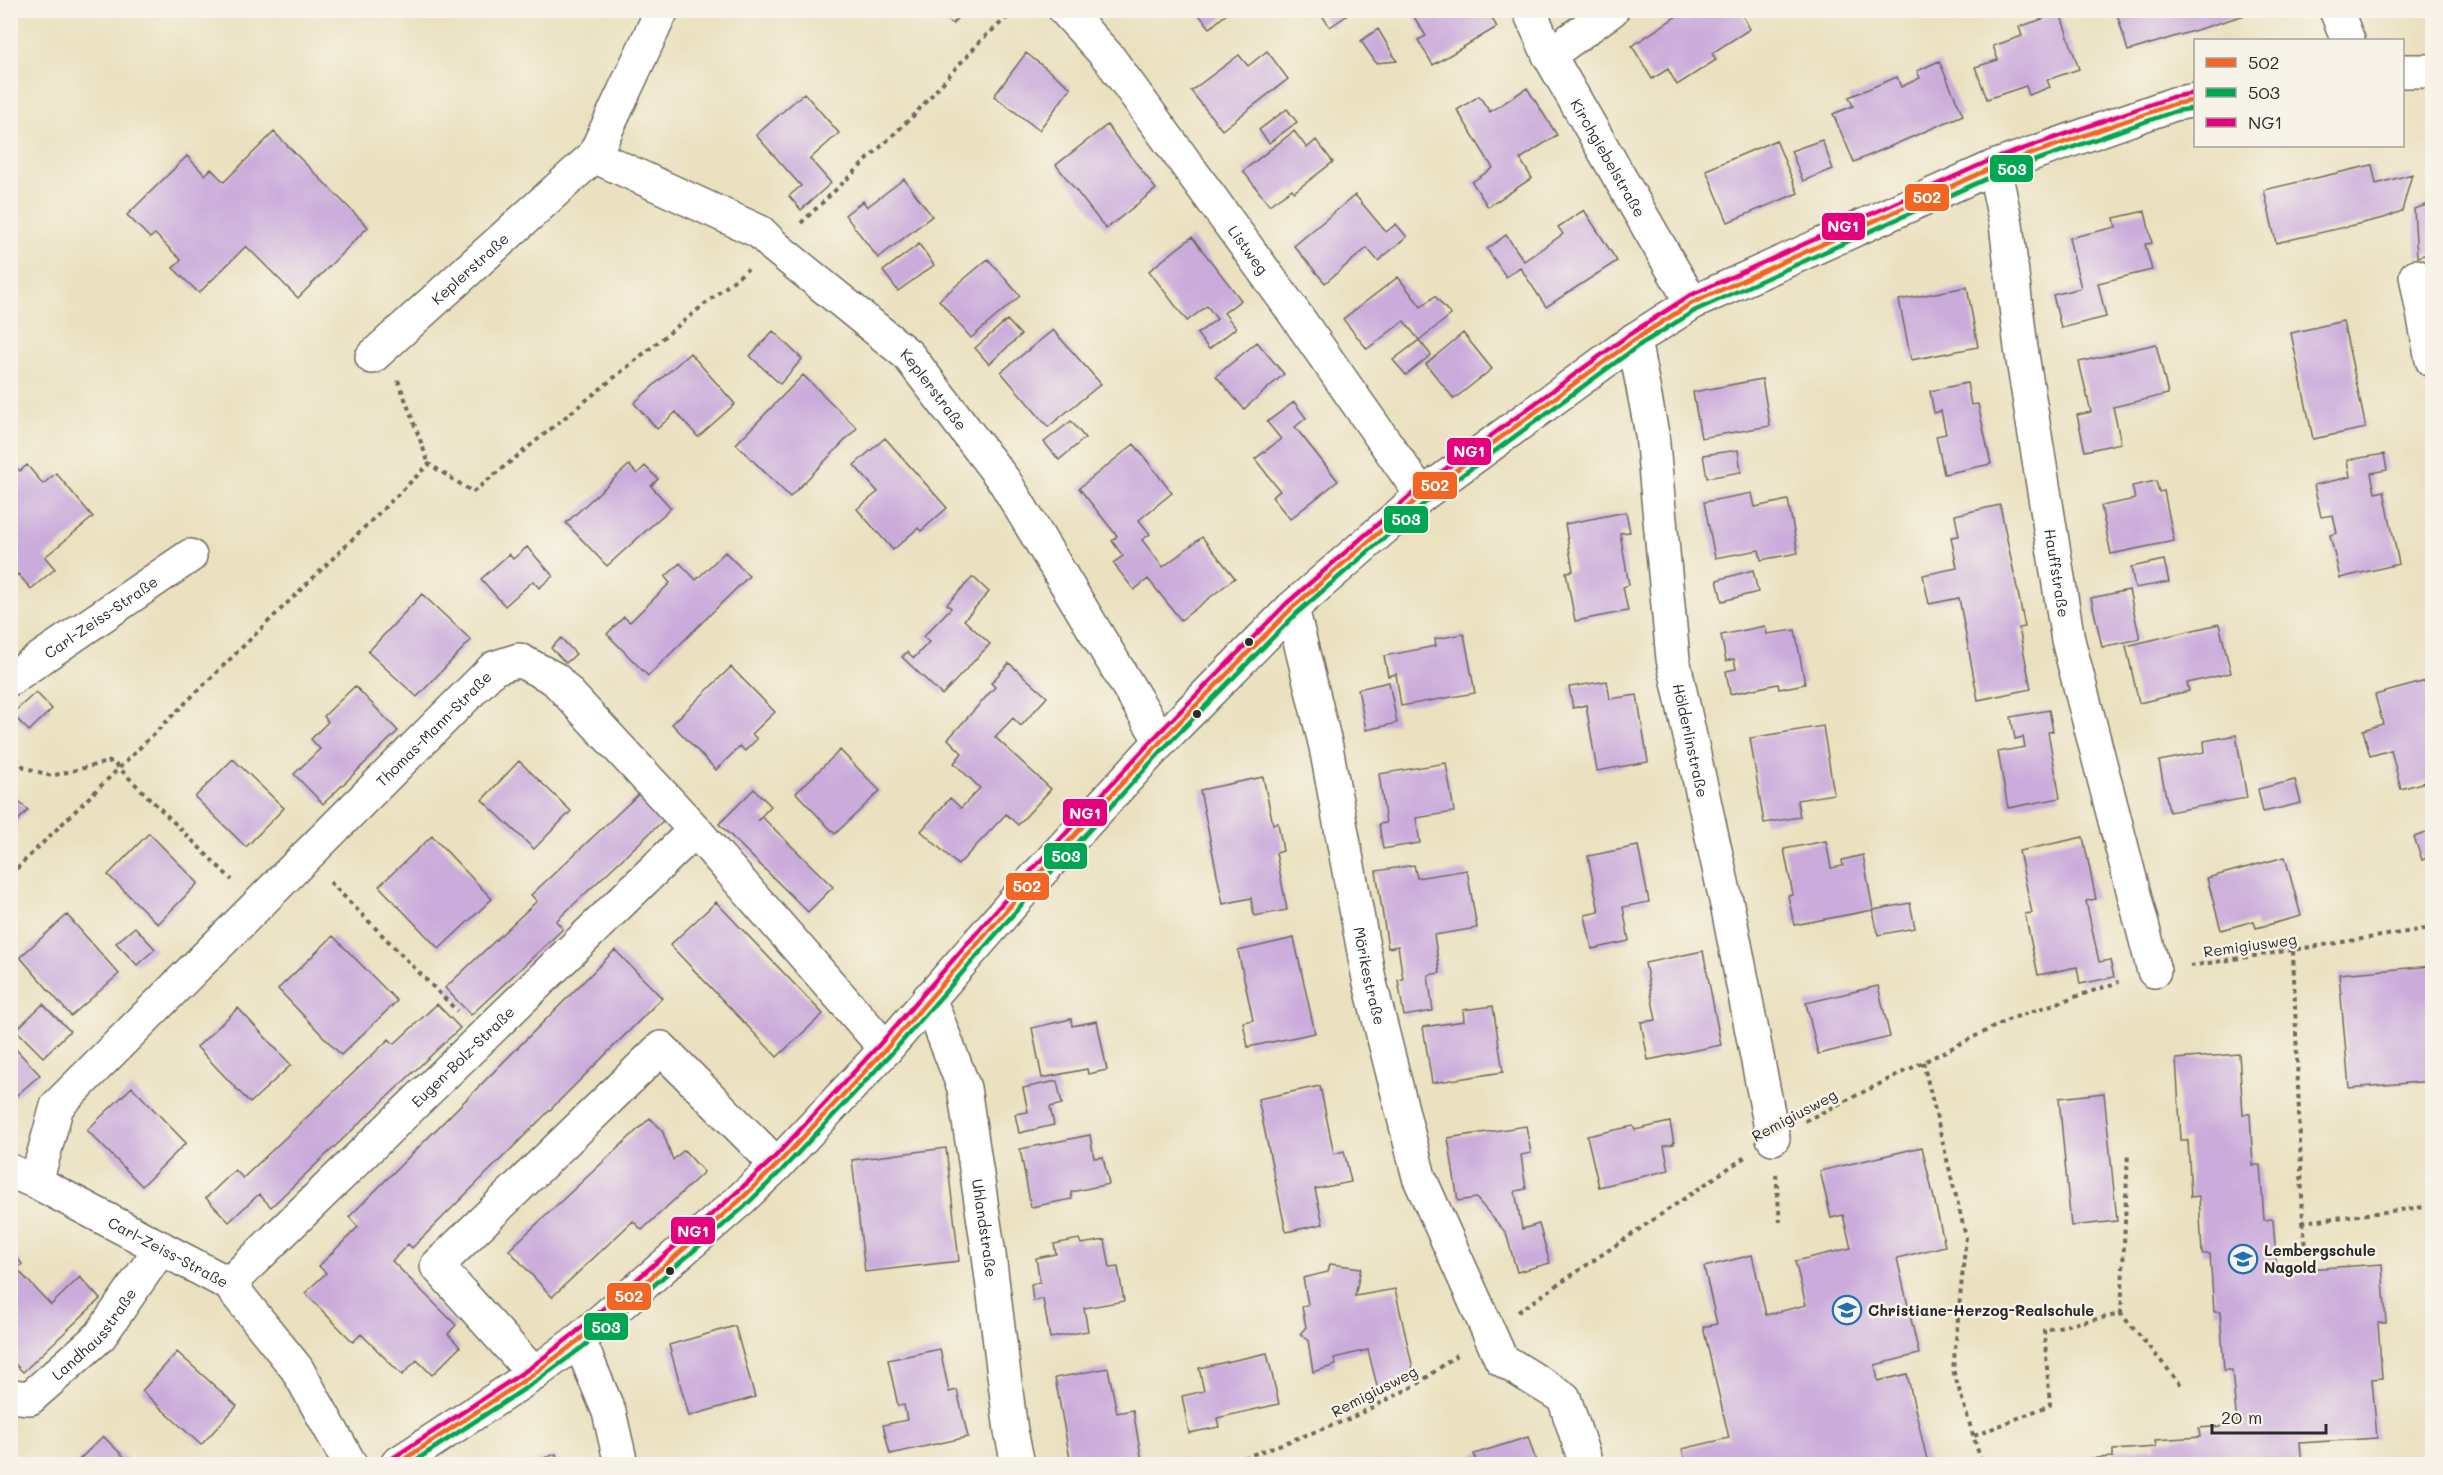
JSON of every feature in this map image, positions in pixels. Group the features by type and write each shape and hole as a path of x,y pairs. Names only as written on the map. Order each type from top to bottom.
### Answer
{"street":[{"name":"Listweg","path":"1065,10 1109,58 1283,297 1422,495"},
{"name":"Kirchgiebelstraße","path":"1529,10 1549,55 1692,303"},
{"path":"1549,55 1612,10"},
{"path":"2336,10 2348,39"},
{"name":"Keplerstraße","path":"379,351 594,156 656,14"},
{"path":"2404,71 2433,71"},
{"path":"397,1464 534,1374 579,1340 739,1201 777,1165 886,1049 1025,889 1161,741 1292,608 1422,495 1634,340 1692,303 1994,167 2174,104 2194,100"},
{"name":"Keplerstraße","path":"594,156 760,232 775,248 908,355 1005,482 1161,741"},
{"name":"Hauffstraße","path":"1994,167 2006,224 2020,348 2068,640 2154,971"},
{"path":"2416,276 2433,360"},
{"name":"Hölderlinstraße","path":"1634,340 1652,434 1673,659 1729,914 1773,1137"},
{"name":"Carl-Zeiss-Straße","path":"10,679 190,556"},
{"name":"Mörikestraße","path":"1292,608 1326,747 1369,979 1419,1177 1501,1359 1564,1398 1586,1464"},
{"name":"Thomas-Mann-Straße","path":"23,1176 57,1106 494,668 519,660 555,679 695,830 886,1049"},
{"name":"Eugen-Bolz-Straße","path":"229,1284 695,830"},
{"name":"Uhlandstraße","path":"929,998 964,1088 989,1255 1011,1431 1018,1464"},
{"path":"534,1374 437,1266 661,1048 777,1165"},
{"name":"Carl-Zeiss-Straße","path":"23,1176 229,1284 297,1369 350,1464"},
{"name":"Landhausstraße","path":"10,1396 30,1398 100,1336 161,1248"},
{"path":"579,1340 609,1412 621,1464"}],"path":[{"path":"379,351 429,464 473,492 775,248 914,115 981,40 1017,10"},
{"path":"10,875 429,464"},
{"path":"10,751 24,767 51,776 112,760 258,906"},
{"path":"306,858 483,1037"},
{"name":"Remigiusweg","path":"1227,1464 1347,1420 1408,1389 1773,1137 2010,1019 2154,971 2433,928"},
{"path":"2293,951 2303,1222 2306,1247"},
{"path":"1923,1062 1966,1237 1953,1370 1982,1464"},
{"path":"1773,1137 1780,1222"},
{"path":"2128,1152 2121,1314 2183,1387"},
{"path":"2303,1222 2433,1206"},
{"path":"1974,1436 2050,1405 2044,1330 2121,1314"}],"building":[{"path":"934,10 963,10 953,24"},
{"path":"1195,10 1231,10 1210,28"},
{"path":"1318,10 1355,10 1330,27"},
{"path":"1426,10 1487,10 1497,27 1433,65 1418,40 1426,36 1414,17"},
{"path":"1686,10 1746,10 1741,13 1750,29 1712,53 1716,60 1677,85 1668,69 1652,79 1632,46"},
{"path":"2116,10 2258,10 2258,11 2128,51"},
{"path":"2060,13 2079,69 2047,80 2050,87 2029,95 2026,86 1987,99 1975,67 1998,60 1993,46 2022,36 2019,27"},
{"path":"1378,29 1397,61 1376,63 1361,41"},
{"path":"1267,51 1288,79 1222,130 1191,91 1239,55 1248,66"},
{"path":"1026,53 1071,88 1039,130 994,96"},
{"path":"1939,61 1963,115 1854,162 1833,114 1853,106 1849,97 1897,77 1901,87 1920,78 1917,71"},
{"path":"1527,88 1557,135 1520,159 1532,178 1488,207 1472,182 1493,168 1457,110 1479,96 1490,112"},
{"path":"804,93 839,133 810,159 831,183 801,210 789,196 801,186 756,135"},
{"path":"1287,109 1297,122 1269,143 1259,130"},
{"path":"1107,125 1156,189 1106,229 1056,165"},
{"path":"1294,131 1307,148 1316,140 1333,162 1294,192 1292,189 1269,205 1243,171"},
{"path":"274,132 368,227 298,298 246,246 199,293 173,268 181,260 155,234 150,238 127,215 187,156 205,175 211,169 224,182"},
{"path":"1776,140 1798,193 1728,222 1706,170"},
{"path":"1822,140 1833,169 1803,181 1791,151"},
{"path":"2372,165 2376,184 2412,174 2402,211 2384,218 2276,243 2264,190"},
{"path":"904,179 932,216 878,258 845,215 863,201 867,207"},
{"path":"1355,195 1386,232 1396,224 1407,237 1378,261 1367,248 1325,283 1294,246"},
{"path":"2432,203 2432,253 2417,257 2414,209"},
{"path":"1584,210 1617,261 1546,307 1520,267 1506,277 1487,249 1506,235 1524,261 1563,234 1558,227"},
{"path":"2145,211 2152,243 2145,244 2152,270 2098,283 2106,317 2061,328 2053,295 2081,288 2069,238 2116,227 2114,218"},
{"path":"1192,237 1241,300 1224,313 1236,328 1209,349 1197,334 1217,319 1207,306 1187,321 1149,271"},
{"path":"919,244 934,265 898,291 883,271"},
{"path":"988,259 1020,296 971,338 939,300"},
{"path":"1398,277 1421,307 1435,296 1451,315 1419,340 1404,321 1367,349 1343,319"},
{"path":"1967,287 1978,347 1911,360 1899,300"},
{"path":"1007,320 1021,335 989,364 975,348"},
{"path":"2343,321 2366,428 2313,439 2291,333"},
{"path":"1053,330 1101,384 1048,427 1001,372"},
{"path":"773,331 802,359 780,384 750,356"},
{"path":"1463,333 1492,369 1454,399 1426,364"},
{"path":"1419,340 1431,355 1406,375 1393,360"},
{"path":"1257,342 1284,374 1244,409 1216,376"},
{"path":"2156,344 2168,394 2113,407 2121,443 2085,451 2077,415 2091,412 2079,362"},
{"path":"690,353 735,404 698,437 676,412 657,429 634,403"},
{"path":"803,375 857,428 790,497 736,444"},
{"path":"1762,379 1770,426 1701,438 1693,392"},
{"path":"1967,383 1971,405 1978,404 1991,464 1944,474 1936,436 1946,434 1941,411 1934,413 1930,391"},
{"path":"1294,402 1306,418 1295,427 1338,481 1290,519 1272,497 1280,491 1255,459 1281,439 1267,422"},
{"path":"1071,421 1085,438 1059,460 1044,442"},
{"path":"885,438 947,508 921,531 918,528 893,550 857,509 878,492 854,465"},
{"path":"1134,444 1172,493 1139,520 1150,534 1142,540 1163,567 1202,537 1235,578 1181,620 1148,579 1134,590 1113,563 1123,556 1112,541 1117,536 1079,488"},
{"path":"1738,450 1741,472 1707,478 1703,455"},
{"path":"2384,454 2387,470 2371,473 2375,493 2384,491 2399,564 2340,578 2330,535 2337,533 2333,515 2321,517 2314,485 2350,477 2347,460"},
{"path":"10,460 20,471 27,465 43,484 56,473 93,517 45,557 55,569 31,589 18,574 10,579"},
{"path":"629,465 637,474 645,466 658,479 651,486 671,508 607,566 566,523"},
{"path":"2156,481 2159,492 2164,491 2174,541 2111,554 2101,506 2135,499 2132,486"},
{"path":"1752,493 1755,507 1788,500 1798,553 1761,560 1759,550 1715,558 1704,502"},
{"path":"2000,505 2025,627 2019,628 2031,689 1978,700 1959,598 1929,604 1923,575 1957,568 1951,537 1959,536 1955,515"},
{"path":"1626,512 1630,532 1620,533 1629,585 1623,587 1628,611 1575,621 1566,572 1573,571 1565,524"},
{"path":"527,547 553,576 539,588 533,581 505,606 481,579 509,554 513,559"},
{"path":"725,552 749,576 648,676 607,634 624,617 630,622 670,583 665,577 680,563 696,580"},
{"path":"2164,560 2169,582 2135,588 2131,567"},
{"path":"1753,570 1758,592 1722,601 1717,580"},
{"path":"973,577 989,592 964,620 990,644 942,695 902,657 907,652 914,658 929,642 923,637 951,608 947,604"},
{"path":"2129,590 2140,639 2102,647 2091,598"},
{"path":"422,594 471,640 417,697 368,652"},
{"path":"2219,624 2231,673 2187,683 2189,691 2139,703 2126,646"},
{"path":"1765,626 1767,634 1795,630 1805,684 1779,689 1778,684 1730,694 1726,671 1736,669 1734,659 1726,661 1721,635"},
{"path":"1464,634 1475,693 1401,706 1396,674 1388,676 1384,656 1436,646 1435,639"},
{"path":"561,638 576,654 566,663 551,648"},
{"path":"1009,663 1047,697 1021,726 1013,718 995,737 1051,789 1018,825 1006,814 958,865 921,831 950,798 961,808 980,788 954,763 962,753 948,739 995,687 991,683"},
{"path":"731,667 775,712 752,734 757,739 745,751 740,746 716,770 672,724"},
{"path":"1607,681 1610,699 1637,695 1648,762 1597,771 1586,705 1573,708 1569,687"},
{"path":"2426,681 2432,704 2432,780 2401,789 2391,750 2370,756 2363,730 2383,724 2375,695"},
{"path":"1389,682 1397,723 1366,730 1358,689"},
{"path":"355,686 398,731 323,804 294,774 320,749 311,739 328,722 324,716"},
{"path":"36,692 52,709 29,731 12,714"},
{"path":"2049,710 2053,731 2048,732 2060,798 2008,808 1998,752 2025,747 2023,737 2015,739 2011,717"},
{"path":"1823,726 1834,794 1797,800 1800,817 1764,823 1750,738"},
{"path":"2236,735 2247,798 2169,812 2159,761 2205,752 2204,741"},
{"path":"840,750 880,791 835,834 796,793"},
{"path":"233,759 284,808 246,847 195,797"},
{"path":"519,761 571,811 534,849 482,800"},
{"path":"1446,763 1454,812 1416,818 1420,843 1383,849 1379,824 1386,823 1379,774"},
{"path":"1263,777 1273,824 1278,823 1283,851 1276,853 1287,910 1254,916 1251,898 1223,904 1200,790"},
{"path":"2295,780 2301,803 2263,812 2258,789"},
{"path":"754,789 771,806 757,821 762,817 833,887 808,912 719,824"},
{"path":"642,791 667,817 556,921 563,929 471,1015 445,988 537,901 531,895"},
{"path":"10,794 28,810 10,829"},
{"path":"2432,831 2432,856 2422,860 2414,837"},
{"path":"149,833 198,883 158,924 108,875"},
{"path":"432,836 492,899 439,949 379,886"},
{"path":"2083,837 2096,899 2086,901 2099,962 2110,960 2114,977 2080,984 2077,967 2038,975 2025,914 2032,913 2019,851"},
{"path":"1826,841 1831,868 1843,866 1842,860 1863,855 1873,910 1794,925 1788,895 1793,895 1784,849"},
{"path":"1638,846 1649,902 1623,907 1629,941 1592,949 1585,915 1599,912 1588,856"},
{"path":"2285,857 2301,916 2256,928 2254,921 2221,930 2207,878"},
{"path":"1414,865 1417,878 1467,870 1477,928 1434,935 1440,973 1428,975 1433,1011 1404,1016 1398,980 1403,979 1398,946 1388,948 1376,871"},
{"path":"716,902 823,1014 777,1057 670,945"},
{"path":"1910,903 1915,928 1878,935 1873,910"},
{"path":"67,915 119,974 71,1016 20,957"},
{"path":"135,927 155,949 137,965 116,943"},
{"path":"333,936 397,1001 341,1055 278,989"},
{"path":"1294,938 1315,1033 1248,1047 1243,1022 1253,1020 1238,951"},
{"path":"615,950 662,998 412,1248 408,1244 392,1261 456,1325 448,1334 460,1347 432,1375 417,1360 402,1375 361,1334 353,1342 305,1293 326,1273 319,1266 358,1227 349,1217"},
{"path":"1703,951 1721,1045 1648,1060 1641,1022 1656,1020 1645,963"},
{"path":"2432,966 2432,1081 2349,1088 2339,974"},
{"path":"1878,986 1890,1037 1818,1054 1806,1003"},
{"path":"43,1004 70,1031 43,1057 16,1030"},
{"path":"437,1004 460,1028 271,1207 259,1194 229,1222 206,1198 235,1170 243,1178 389,1039 394,1044"},
{"path":"1493,1006 1503,1072 1432,1083 1423,1027 1464,1021 1463,1010"},
{"path":"238,1008 291,1065 250,1103 197,1047"},
{"path":"1071,1019 1072,1026 1097,1021 1107,1070 1088,1074 1087,1069 1042,1078 1032,1028"},
{"path":"10,1043 40,1075 10,1101"},
{"name":"Lembergschule Nagold","path":"2239,1054 2243,1114 2250,1114 2253,1165 2260,1165 2264,1220 2273,1219 2277,1271 2382,1264 2386,1323 2378,1323 2382,1378 2372,1379 2377,1438 2300,1443 2302,1464 2066,1464 2066,1460 2113,1457 2113,1450 2156,1447 2155,1440 2200,1437 2199,1428 2237,1425 2232,1370 2224,1370 2220,1312 2214,1312 2210,1254 2202,1254 2199,1196 2191,1197 2188,1140 2181,1140 2176,1059"},
{"path":"1057,1081 1062,1104 1050,1107 1054,1125 1019,1133 1015,1114 1028,1112 1023,1088"},
{"path":"1320,1086 1334,1154 1344,1151 1351,1182 1315,1189 1323,1224 1286,1232 1258,1099"},
{"path":"132,1087 186,1143 142,1186 87,1130"},
{"path":"2104,1093 2117,1221 2071,1226 2059,1098"},
{"path":"650,1118 662,1130 673,1160 684,1150 704,1172 642,1230 633,1221 552,1297 509,1250"},
{"path":"1670,1122 1674,1144 1664,1146 1669,1170 1599,1187 1587,1136 1633,1126 1635,1130"},
{"path":"1526,1126 1531,1153 1521,1155 1526,1189 1515,1191 1522,1229 1539,1224 1550,1263 1517,1272 1506,1233 1476,1198 1458,1201 1448,1138"},
{"path":"1090,1135 1094,1158 1103,1157 1109,1184 1071,1192 1072,1199 1031,1207 1020,1149"},
{"name":"Christiane-Herzog-Realschule","path":"1922,1147 1945,1246 1897,1258 1919,1354 1875,1365 1878,1381 1907,1374 1928,1464 1686,1464 1682,1449 1729,1438 1703,1327 1717,1324 1704,1267 1752,1255 1766,1315 1806,1305 1795,1261 1851,1248 1843,1215 1831,1218 1820,1171"},
{"path":"946,1148 959,1261 865,1272 852,1160"},
{"path":"1079,1239 1081,1244 1105,1240 1110,1268 1118,1267 1124,1301 1084,1308 1088,1331 1050,1338 1043,1299 1033,1301 1031,1284 1040,1282 1036,1258 1056,1254 1054,1244"},
{"path":"12,1253 22,1264 17,1269 51,1305 80,1277 100,1299 23,1372 10,1359"},
{"path":"1330,1264 1361,1268 1355,1296 1395,1289 1414,1373 1378,1390 1368,1350 1334,1358 1336,1365 1313,1372 1308,1340 1300,1334 1306,1327 1302,1307 1308,1304 1303,1278 1328,1272"},
{"path":"735,1326 755,1397 689,1416 669,1345"},
{"path":"940,1349 949,1392 957,1390 968,1437 890,1454 883,1425 907,1420 904,1405 898,1406 888,1360"},
{"path":"177,1352 237,1406 201,1445 142,1391"},
{"path":"1267,1353 1279,1404 1217,1418 1219,1427 1189,1433 1182,1396 1204,1391 1199,1368"},
{"path":"1108,1368 1117,1413 1133,1410 1142,1461 1122,1464 1071,1464 1055,1378"},
{"path":"103,1436 131,1464 75,1464"},
{"path":"1528,1437 1537,1464 1477,1464 1474,1454"},
{"path":"556,1454 559,1464 526,1464"}],"transit line":[{"name":"NG1","path":"393,1458 530,1368 574,1334 772,1160 880,1044 1019,884 1156,736 1287,603 1418,489 1630,334 1689,296 1991,160 2172,97 2194,93"},
{"name":"502","path":"397,1464 534,1374 579,1340 739,1201 777,1165 886,1049 1025,889 1161,741 1292,608 1422,495 1634,340 1692,303 1994,167 2174,104 2194,100"},
{"name":"503","path":"410,1464 538,1380 584,1346 744,1207 891,1054 1031,894 1166,746 1297,613 1427,501 1638,346 1696,310 1997,174 2176,111 2194,108"}],"place":[{"name":"Lembergschule Nagold","path":"2243,1259"},
{"name":"Christiane-Herzog-Realschule","path":"1847,1310"}]}
